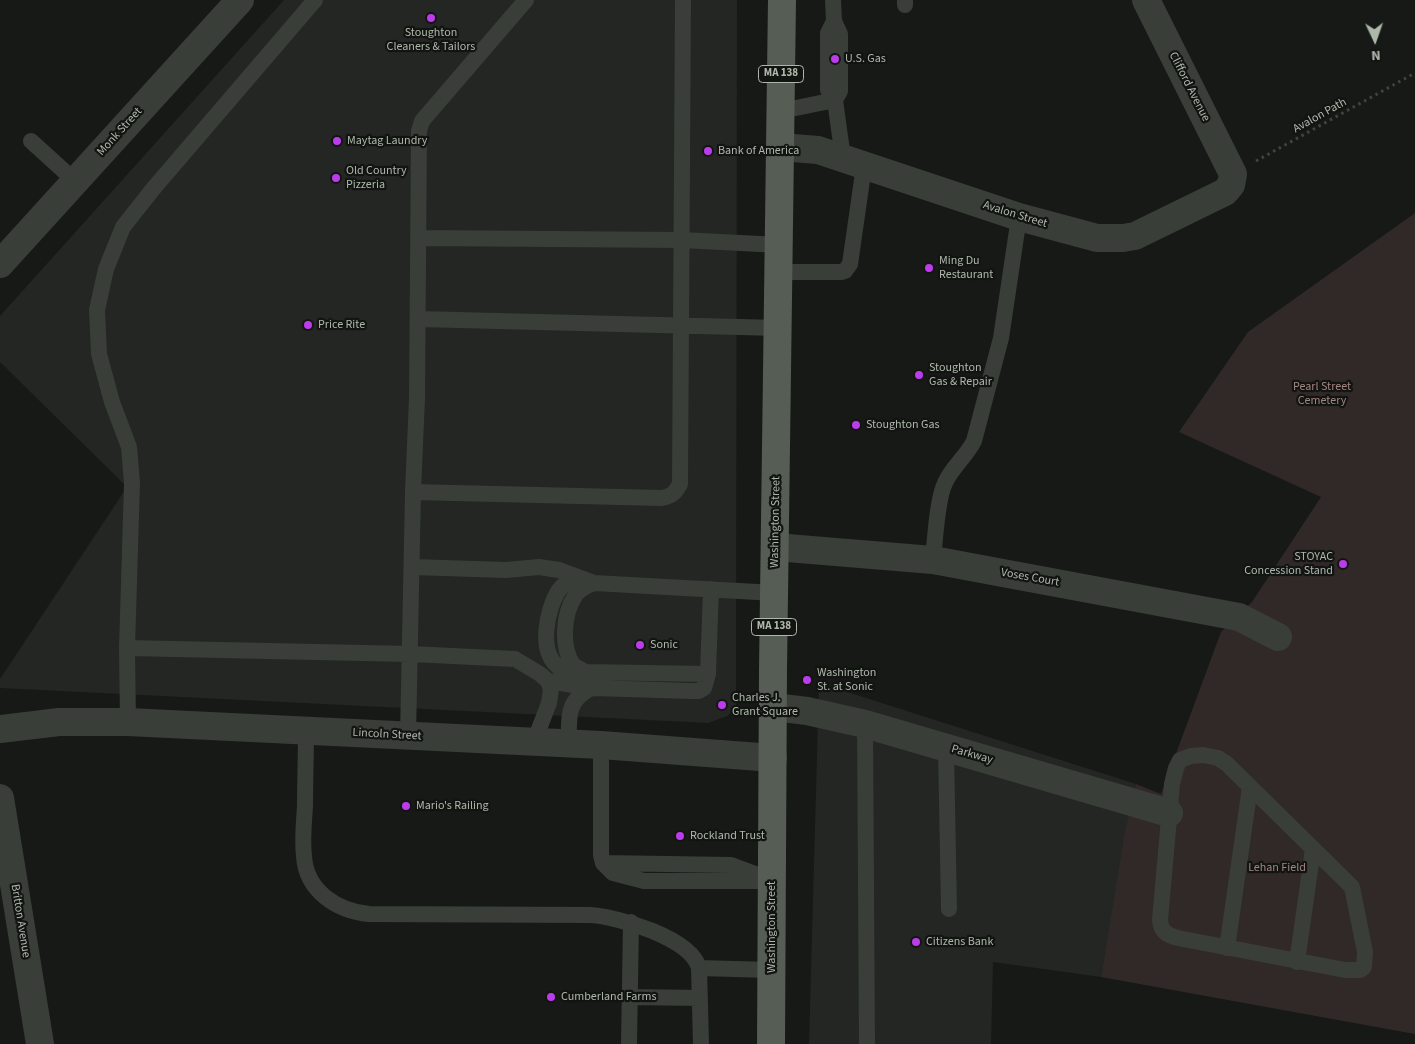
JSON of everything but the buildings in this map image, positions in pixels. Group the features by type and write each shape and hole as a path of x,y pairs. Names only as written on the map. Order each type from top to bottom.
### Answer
{"main road":[{"name":"Washington Street","path":"771,1044 782,0"}],"street":[{"name":"Monk Street","path":"0,264 240,0"},
{"name":"Clifford Avenue","path":"1146,0 1233,174"},
{"name":"Avalon Street","path":"780,147 818,150 1020,217 1097,238 1134,236 1225,192 1231,185 1233,174"},
{"name":"Voses Court","path":"775,547 933,560 1239,617 1278,637"},
{"name":"Parkway","path":"774,707 806,711 865,724 1169,813"},
{"name":"Lincoln Street","path":"0,729 59,722 128,722 534,742 773,758"},
{"name":"Britton Avenue","path":"0,798 40,1044"}],"lane":[{"path":"128,722 127,648 132,483 129,447 112,402 99,354 97,310 106,269 123,227 129,219 159,181 315,0"},
{"path":"413,492 662,498 674,494 680,484 683,0"},
{"path":"779,272 839,272 845,271 848,268 854,162 835,100 828,90 828,33 834,21 833,0"},
{"path":"408,736 418,319 419,131 422,120 524,1"},
{"path":"781,111 835,100"},
{"path":"31,141 75,181"},
{"path":"933,560 942,489 950,474 967,455 974,441 1001,338 1020,217"},
{"path":"418,238 682,240 780,245"},
{"path":"418,319 779,328"},
{"path":"412,567 506,570 538,566 559,570 587,580 775,593"},
{"path":"587,580 583,588 575,596 566,620 566,647 570,662 578,669 585,672 708,674"},
{"path":"548,682 592,688 699,691 704,688 708,674 711,589"},
{"path":"127,648 411,654 515,659 540,674 548,682 551,689 551,696 534,742"},
{"path":"569,745 569,712 572,705 583,692 592,688"},
{"path":"865,724 868,1044"},
{"path":"306,730 304,857 310,878 316,888 328,900 346,910 369,914 590,915 612,917 630,922 682,947 693,956 699,968 701,1044"},
{"path":"601,746 601,855 603,863 613,873 644,880 772,881"},
{"path":"946,748 949,909"},
{"path":"1203,755 1218,758 1250,787 1352,887 1366,960 1360,970 1354,971 1297,962 1178,938 1165,934 1162,930 1160,920 1172,784 1180,760 1191,756 1203,755"},
{"path":"1228,948 1250,787"},
{"path":"1297,962 1313,849"},
{"path":"629,1044 630,922"},
{"path":"699,968 771,970"},
{"path":"630,997 700,998"}],"path":[{"name":"Avalon Path","path":"1233,174 1415,73"}],"shaded area":[{"path":"284,0 737,0 736,705 727,716 708,723 0,688 0,679 127,487 0,362 0,316"},
{"path":"819,683 1136,784 1101,977 993,962 991,1044 809,1044"}],"green space":[{"name":"Lehan Field","path":"1415,213 1415,1034 1101,977 1125,832 1136,784 1161,794 1221,632 1252,602 1321,497 1179,432 1248,332"}],"place":[{"name":"Stoughton Cleaners & Tailors","path":"431,18"},
{"name":"U.S. Gas","path":"835,59"},
{"name":"Maytag Laundry","path":"337,141"},
{"name":"Bank of America","path":"708,151"},
{"name":"Old Country Pizzeria","path":"336,178"},
{"name":"Ming Du Restaurant","path":"929,268"},
{"name":"Price Rite","path":"308,325"},
{"name":"Stoughton Gas & Repair","path":"919,375"},
{"name":"Stoughton Gas","path":"856,425"},
{"name":"STOYAC Concession Stand","path":"1343,564"},
{"name":"Sonic","path":"640,645"},
{"name":"Washington St. at Sonic","path":"807,680"},
{"name":"Charles J. Grant Square","path":"722,705"},
{"name":"Mario's Railing","path":"406,806"},
{"name":"Rockland Trust","path":"680,836"},
{"name":"Citizens Bank","path":"916,942"},
{"name":"Cumberland Farms","path":"551,997"}],"park label":[{"name":"Pearl Street Cemetery","path":"1322,394"}]}
